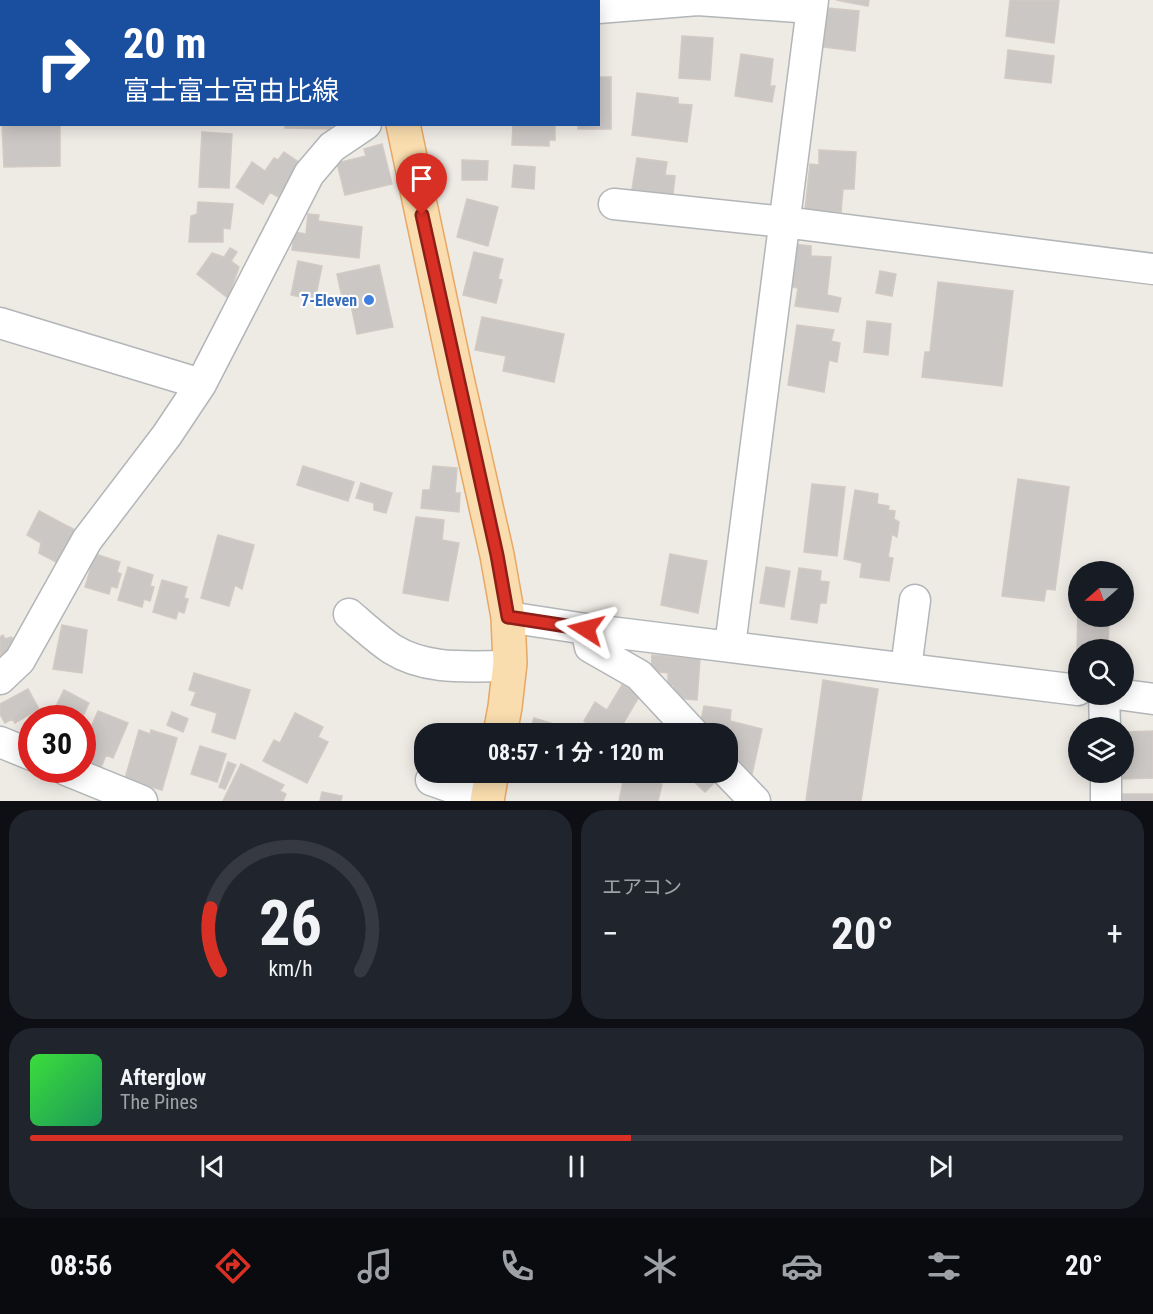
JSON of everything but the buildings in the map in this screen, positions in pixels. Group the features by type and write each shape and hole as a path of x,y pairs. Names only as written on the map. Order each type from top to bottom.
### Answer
{"main road":[{"path":"403,126 497,555 508,617 509,666 502,723"},
{"path":"487,801 490,783"}],"street":[{"path":"600,8 698,0 812,4 730,646"},
{"path":"0,679 20,660 87,540 168,435 201,384 309,174 332,147 363,126"},
{"path":"614,204 784,222 1153,269"},
{"path":"0,323 201,384"},
{"path":"906,669 915,600"},
{"path":"349,615 392,649 416,661 443,666 509,666"},
{"path":"508,617 586,629 1068,689"},
{"path":"586,629 590,647 639,675 684,723"},
{"path":"1134,696 1153,699"},
{"path":"0,742 18,749"},
{"path":"96,782 142,801"},
{"path":"439,783 487,801"},
{"path":"738,783 755,801"},
{"path":"1106,783 1106,801"}],"place":[{"name":"7-Eleven","path":"369,300"}],"route":[{"path":"422,215 497,555 508,617 586,629"}]}
